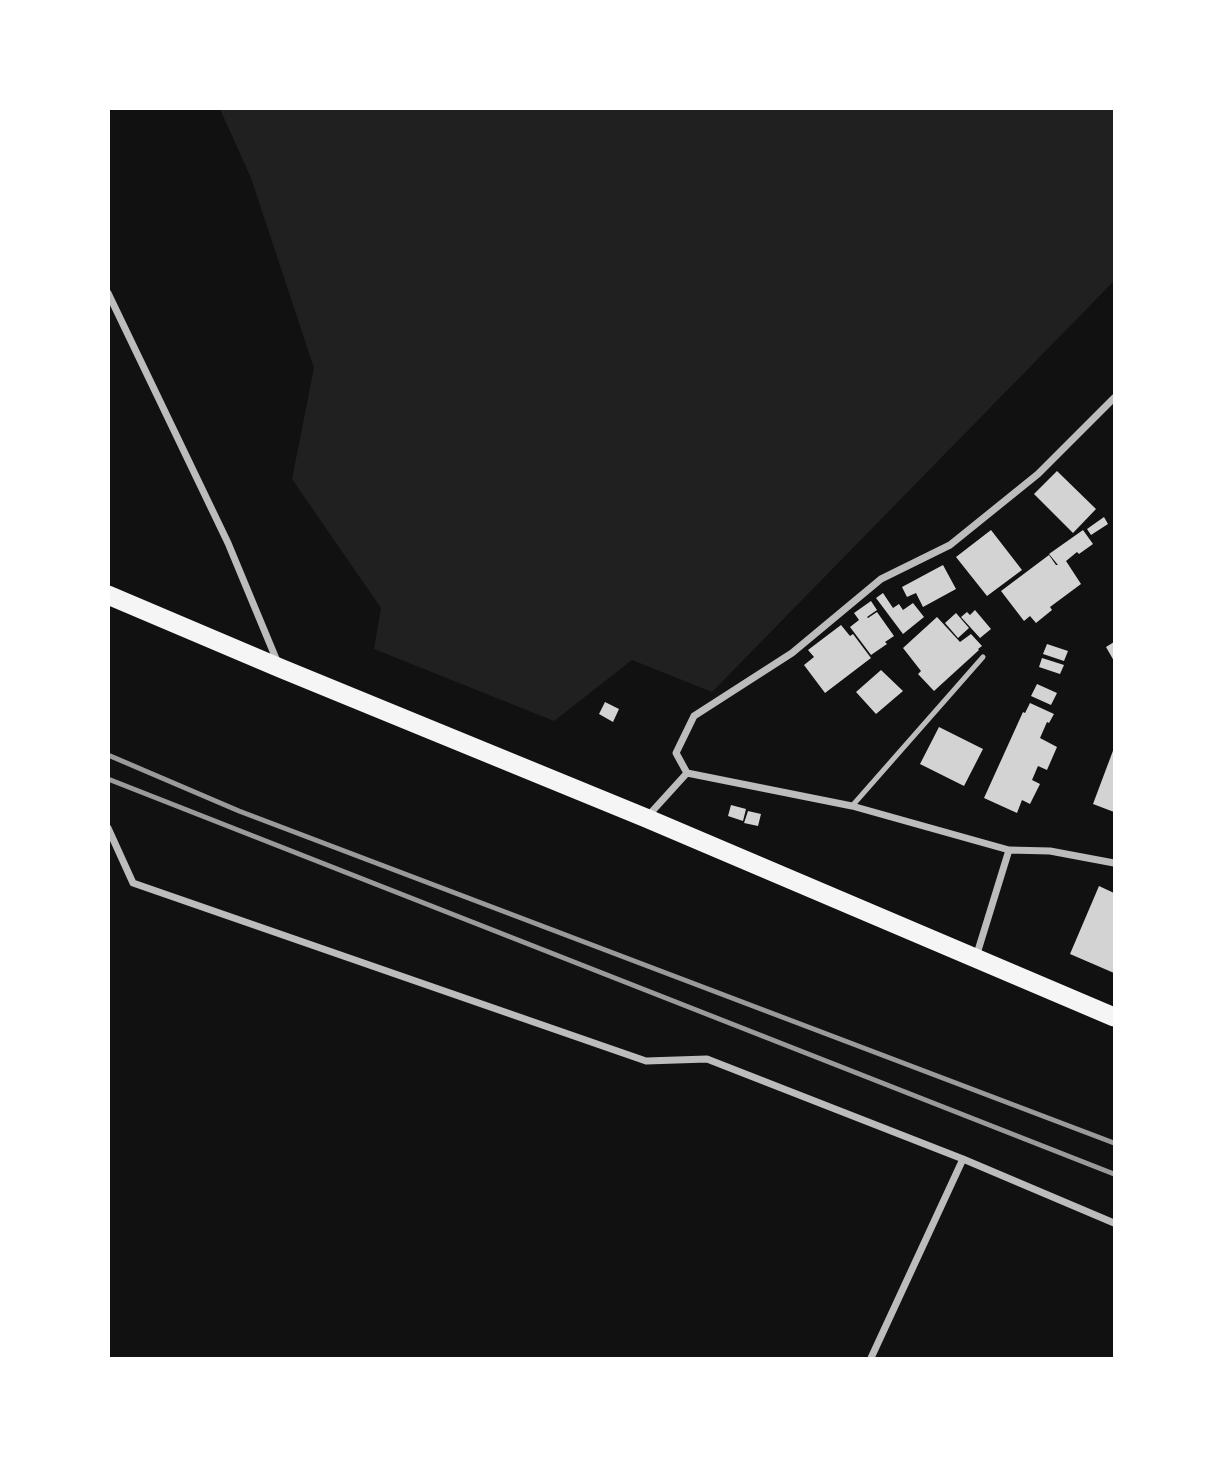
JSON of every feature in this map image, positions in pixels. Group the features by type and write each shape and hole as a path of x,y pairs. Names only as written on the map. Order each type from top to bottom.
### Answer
{"highway":[{"path":"108,595 646,818 1115,1017"}],"street":[{"path":"108,293 228,543 280,668"},
{"path":"687,774 676,753 694,716 792,653 881,579 950,545 1038,474 1115,398"},
{"path":"687,774 852,806 1009,850 1050,851 1115,863"},
{"path":"646,818 687,774"},
{"path":"108,828 133,883 646,1061 707,1059 963,1159 1115,1223"},
{"path":"975,958 1009,850"},
{"path":"871,1359 963,1159"}],"lane":[{"path":"852,806 983,657"}],"shaded area":[{"path":"220,109 1114,109 1114,281 712,692 632,660 554,721 374,649 381,608 292,479 314,368 251,178"}],"building":[{"path":"1057,471 1096,509 1073,533 1034,494"},
{"path":"1104,517 1108,524 1091,535 1087,529"},
{"path":"991,530 1022,570 987,596 956,557"},
{"path":"1083,530 1093,544 1066,561 1081,584 1050,607 1052,610 1036,623 1030,616 1024,621 1001,591 1049,555 1058,565 1049,554"},
{"path":"943,565 956,589 923,607 916,593 907,597 902,587"},
{"path":"883,593 893,608 899,604 903,610 913,603 924,617 903,634 876,598"},
{"path":"871,601 877,610 867,617 877,612 894,636 871,655 850,627 859,620 854,613"},
{"path":"975,610 991,629 980,638 961,617 967,612 970,615"},
{"path":"956,613 969,628 958,638 945,623"},
{"path":"937,617 960,642 971,634 982,646 934,691 918,674 921,671 903,648"},
{"path":"841,625 850,636 853,634 871,658 825,693 804,665 814,657 808,650"},
{"path":"1114,642 1114,661 1106,647"},
{"path":"1047,644 1068,651 1064,661 1043,654"},
{"path":"1042,658 1064,665 1060,674 1039,667"},
{"path":"881,670 903,691 876,714 856,692"},
{"path":"1037,684 1057,693 1051,705 1031,696"},
{"path":"605,702 619,709 613,722 599,714"},
{"path":"1030,703 1054,714 1040,738 1057,747 1047,770 1038,766 1032,780 1040,784 1030,804 1022,800 1017,813 984,798 1023,712 1025,713"},
{"path":"939,727 983,749 964,786 920,764"},
{"path":"1114,748 1114,812 1093,804"},
{"path":"731,805 746,809 743,821 728,816"},
{"path":"748,811 761,814 758,826 744,823"},
{"path":"1099,886 1114,893 1114,973 1070,954"}],"railway":[{"path":"108,755 239,811 1114,1143"},
{"path":"108,779 1114,1174"}]}
